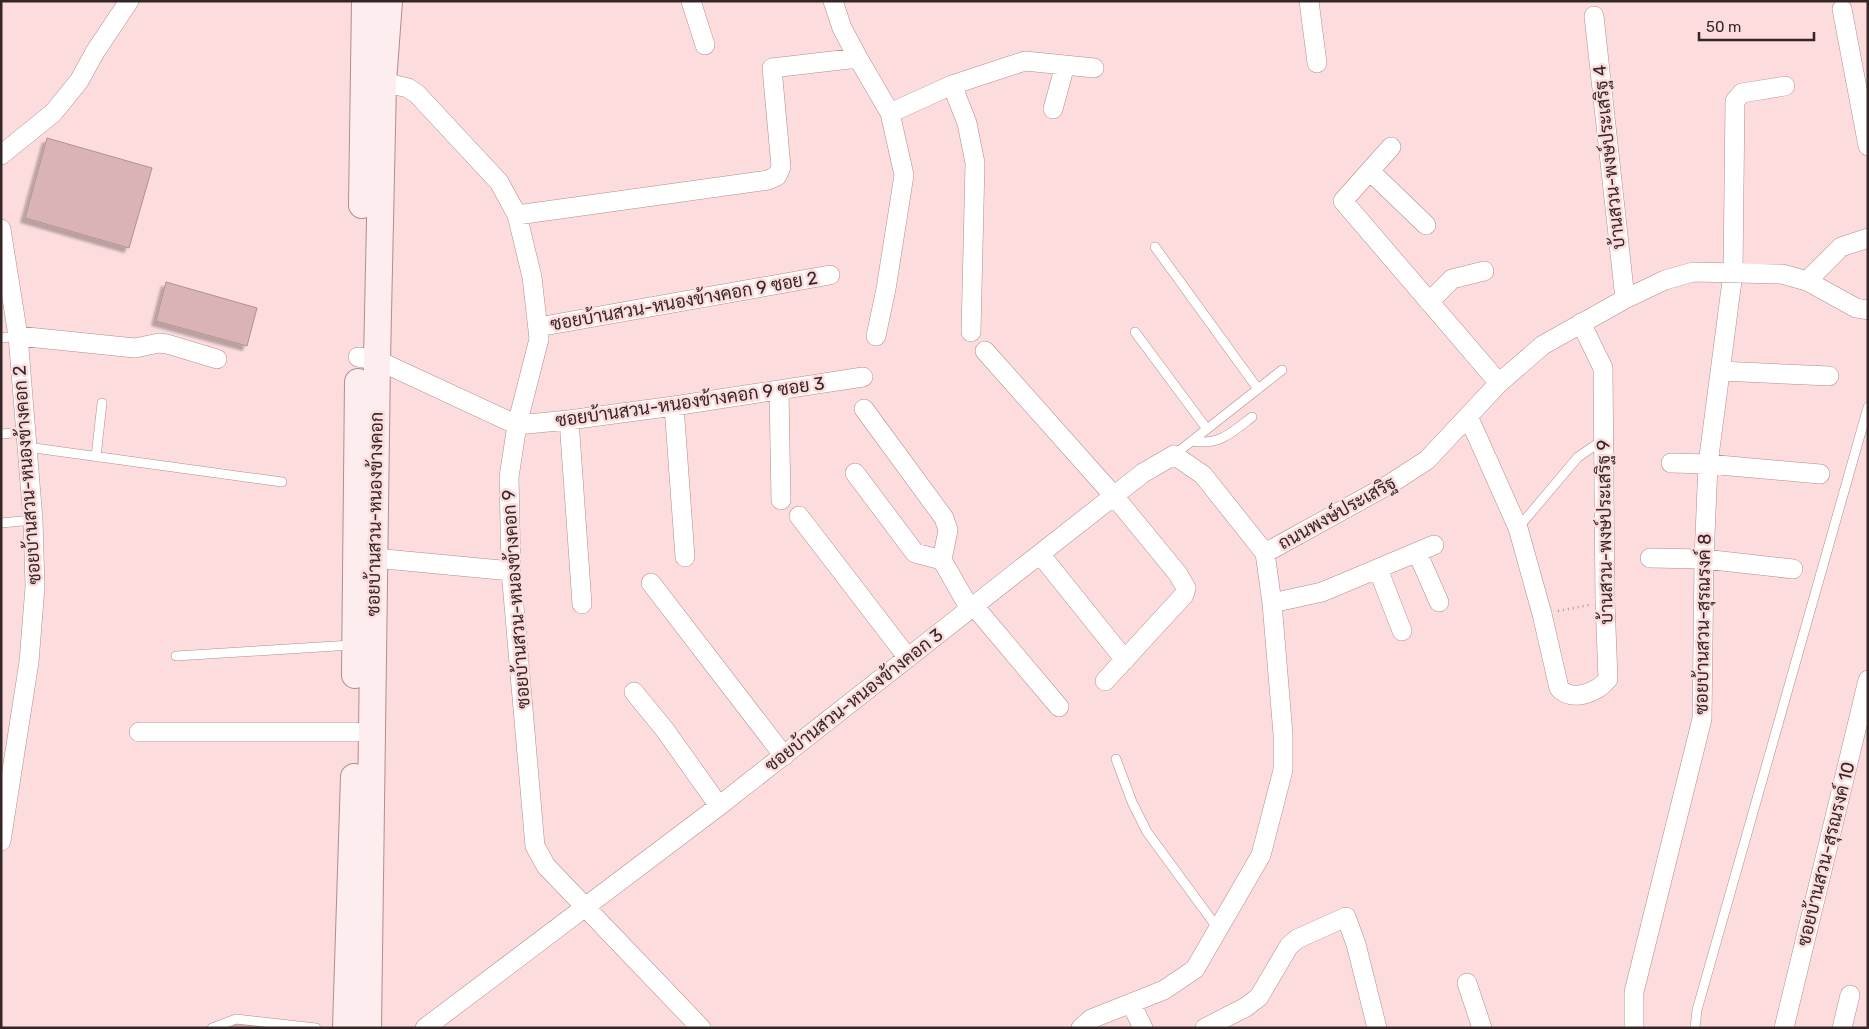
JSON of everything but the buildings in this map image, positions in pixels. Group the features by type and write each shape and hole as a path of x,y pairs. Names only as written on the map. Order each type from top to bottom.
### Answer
{"main road":[{"name":"ซอยบ้านสวน-หนองข้างคอก","path":"364,1 367,358 374,558 368,1028"},
{"name":"ซอยบ้านสวน-หนองข้างคอก","path":"346,1028 355,732 355,645 367,358 389,1"}],"street":[{"path":"1,154 54,113 79,82 94,52 129,1"},
{"path":"691,1 705,45"},
{"path":"833,1 842,28 890,113 904,175 886,289 876,336"},
{"path":"1309,1 1317,62"},
{"path":"1842,9 1868,146"},
{"name":"บ้านสวน-พงษ์ประเสริฐ 4","path":"1594,16 1624,298"},
{"path":"518,215 768,180 777,176 781,167 772,68 858,58"},
{"path":"890,113 952,85 1025,61 1094,68"},
{"path":"1053,109 1065,65"},
{"name":"ซอยบ้านสวน-หนองข้างคอก 9","path":"383,82 408,88 417,94 490,171 518,215 532,277 539,339 517,425 509,476 511,571 535,846 546,866 701,1028"},
{"path":"952,85 967,123 974,163 971,332"},
{"name":"ซอยบ้านสวน-สุรณรงค์ 8","path":"1634,1028 1634,992 1702,719 1704,559 1708,464 1733,273 1735,101 1742,93 1785,86"},
{"path":"1391,147 1343,201 1499,383"},
{"path":"1370,171 1426,225"},
{"name":"ซอยบ้านสวน-หนองข้างคอก 2","path":"1,229 9,337 26,440 33,520 35,587 29,662 2,835"},
{"path":"1807,281 1841,247 1868,238"},
{"path":"1429,302 1452,279 1484,271"},
{"name":"ถนนพงษ์ประเสริฐ","path":"1081,1028 1091,1019 1164,990 1195,969 1262,855 1282,770 1282,734 1272,603 1265,553 1390,484 1427,460 1499,383 1543,345 1624,298 1665,280 1693,272 1782,274 1807,281 1856,308 1868,310"},
{"name":"ซอยบ้านสวน-หนองข้างคอก 9 ซอย 2","path":"538,327 830,275"},
{"name":"บ้านสวน-พงษ์ประเสริฐ 9","path":"1542,614 1559,688 1571,696 1592,691 1604,685 1608,679 1605,602 1603,368 1581,324"},
{"path":"9,337 135,348 159,343 217,359"},
{"path":"985,351 1114,496 1178,574 1186,588 1184,595 1105,681"},
{"path":"367,358 517,425"},
{"path":"1720,371 1829,376"},
{"name":"ซอยบ้านสวน-หนองข้างคอก 9 ซอย 3","path":"517,425 569,420 779,392 863,377"},
{"path":"779,392 781,500"},
{"path":"674,406 686,557"},
{"path":"864,410 944,518 948,530 942,560"},
{"path":"1468,416 1518,528 1542,614"},
{"path":"569,420 582,604"},
{"path":"1174,454 1203,475 1265,553"},
{"name":"ซอยบ้านสวน-หนองข้างคอก 3","path":"425,1028 784,756 1143,473 1174,454"},
{"path":"1671,463 1708,464 1820,474"},
{"path":"855,473 915,552 942,560 972,607 1059,707"},
{"path":"799,516 908,658"},
{"path":"1272,603 1322,592 1426,548 1439,602"},
{"path":"1040,554 1125,660"},
{"path":"374,558 511,571"},
{"path":"1650,558 1704,559 1793,568"},
{"path":"1378,569 1402,632"},
{"path":"652,583 784,756"},
{"name":"ซอยบ้านสวน-สุรณรงค์ 10","path":"1784,1028 1868,680"},
{"path":"634,692 665,730 719,806"},
{"path":"139,732 355,732"},
{"path":"1205,1028 1246,1007 1259,997 1289,946 1297,939 1346,917 1356,944 1377,1028"},
{"path":"1467,983 1482,1028"},
{"path":"1842,1028 1850,995"},
{"path":"1131,1003 1143,1028"}],"lane":[{"path":"1155,248 1258,389"},
{"path":"1136,332 1207,429"},
{"path":"1174,454 1282,370"},
{"path":"96,457 102,403"},
{"path":"1695,1028 1697,1010 1868,407"},
{"path":"1192,441 1203,443 1219,441 1252,417"},
{"path":"1,434 96,457 282,482"},
{"path":"1518,528 1578,457 1605,439"},
{"path":"1,524 33,520"},
{"path":"176,656 355,645"},
{"path":"1116,759 1132,802 1147,832 1219,930"},
{"path":"212,1028 236,1019 316,1028"}],"path":[{"path":"1542,614 1605,602"}]}
